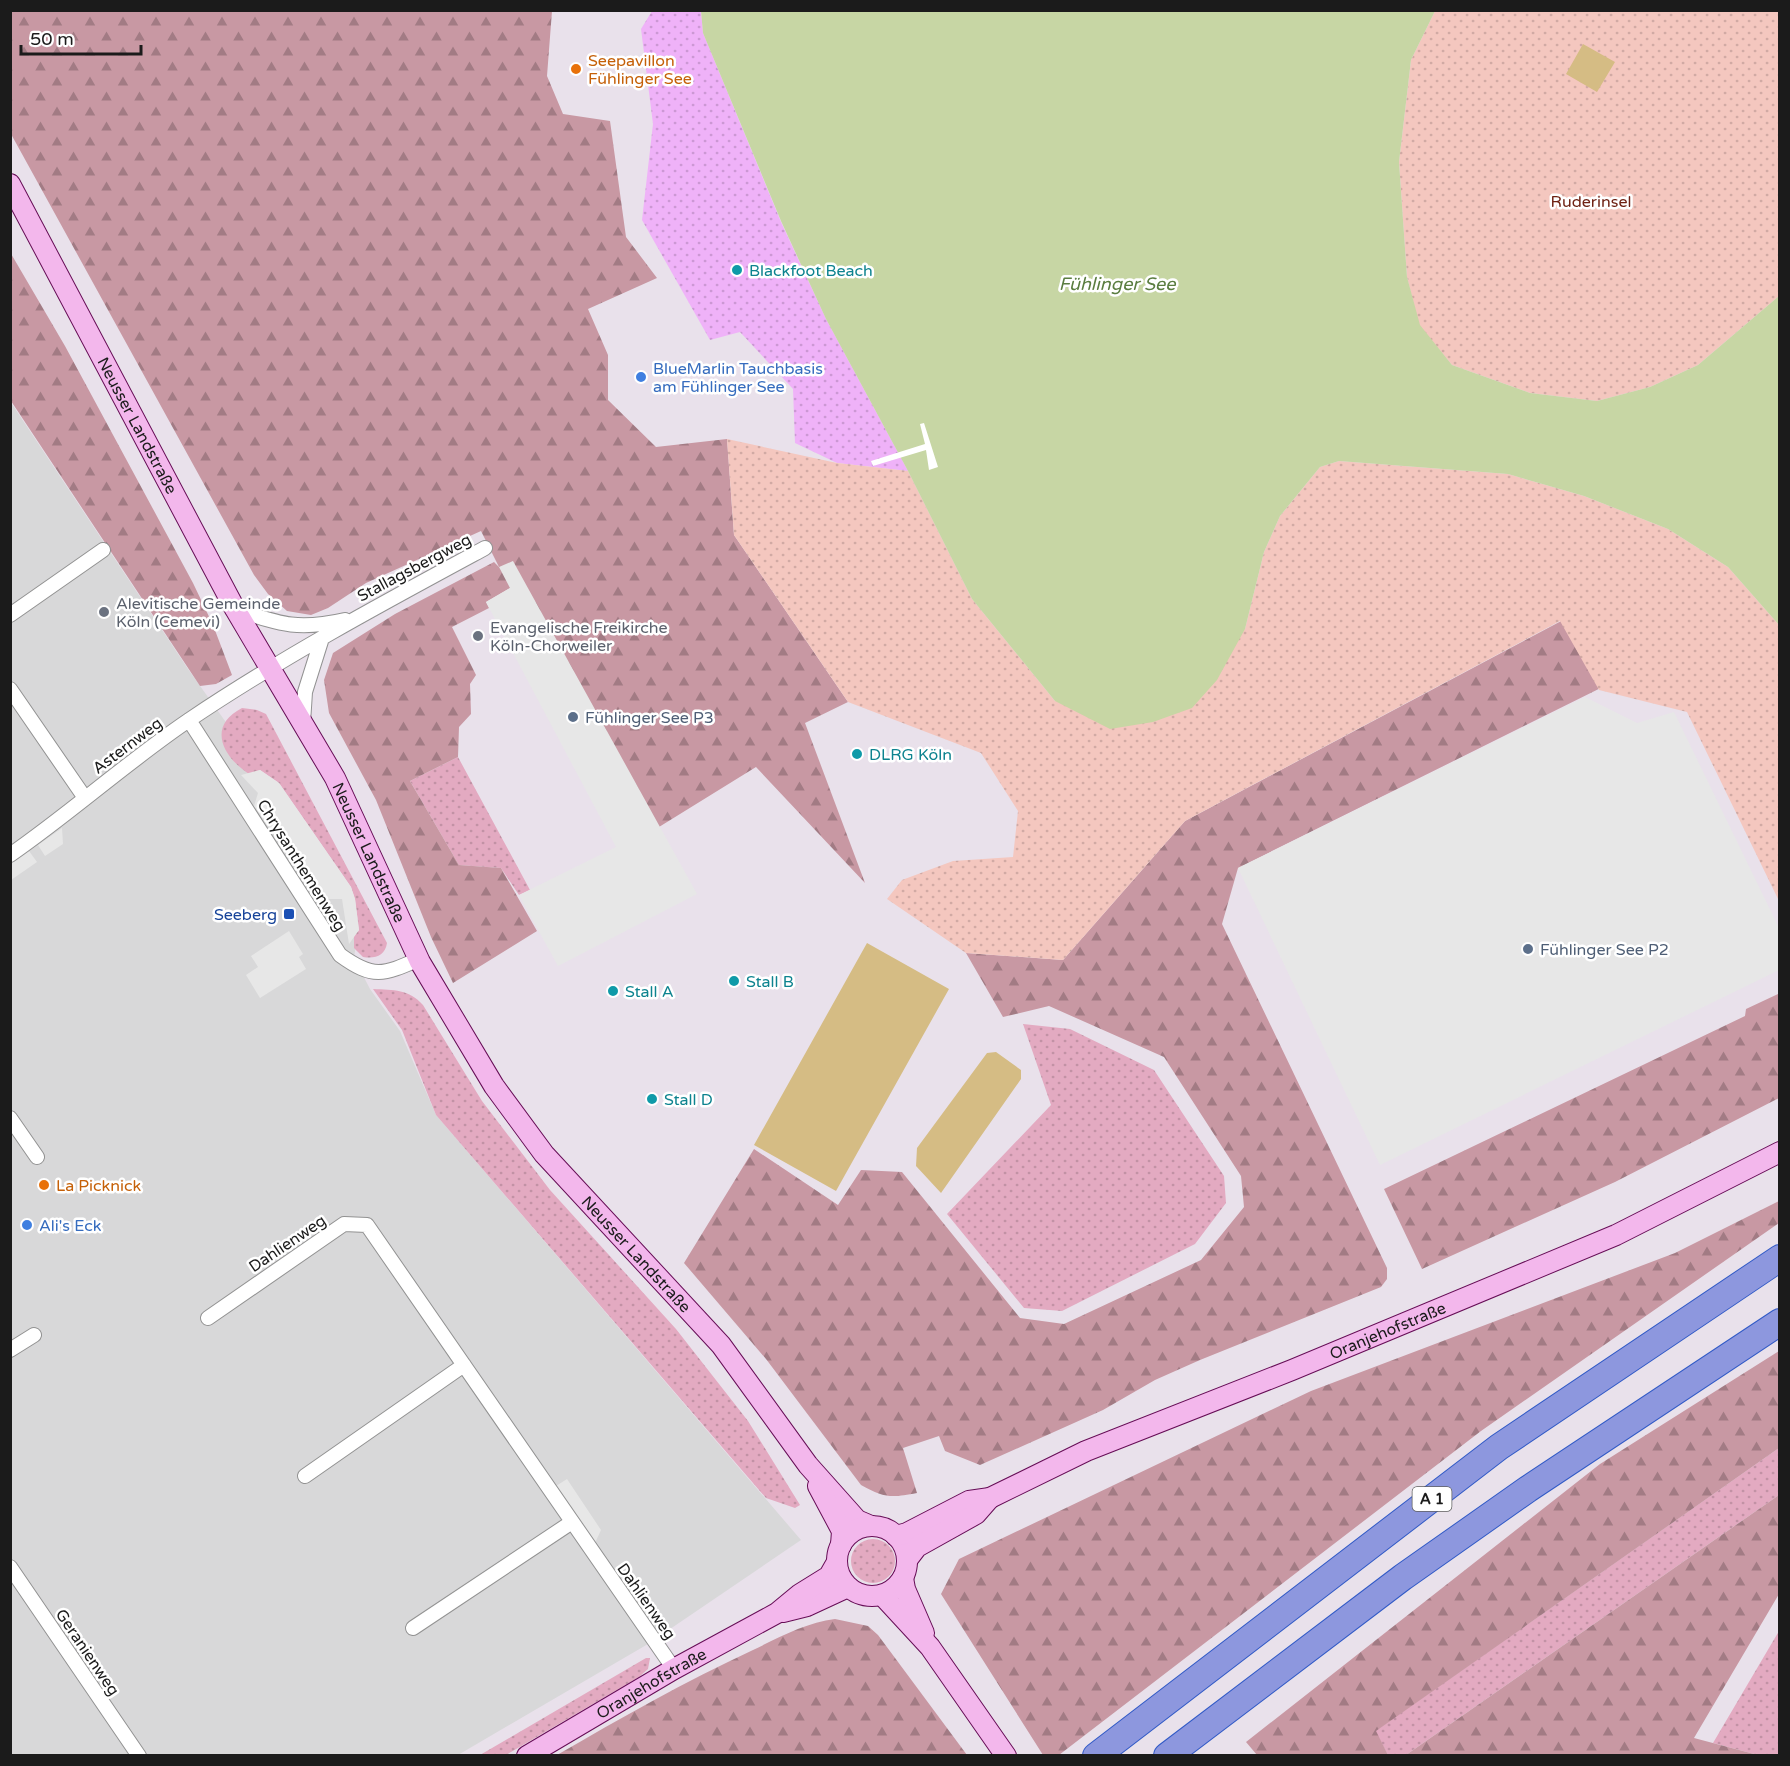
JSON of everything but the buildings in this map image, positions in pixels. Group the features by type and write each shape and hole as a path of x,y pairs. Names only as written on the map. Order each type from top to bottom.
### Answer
{"highway":[{"name":"A 1","path":"1096,1755 1499,1447 1779,1258"},
{"path":"1167,1755 1403,1577 1528,1489 1779,1322"}],"main road":[{"name":"Neusser Landstraße","path":"10,184 235,609 339,787 419,959 494,1086 544,1154 721,1345 808,1465 857,1520 871,1526"},
{"name":"Oranjehofstraße","path":"896,1536 907,1533 969,1501 990,1498 1086,1452 1303,1365 1616,1234 1779,1152"},
{"name":"Neusser Landstraße","path":"808,1465 842,1531 839,1554"},
{"name":"Oranjehofstraße","path":"905,1569 917,1547 976,1514 990,1498"},
{"path":"905,1569 891,1591 882,1595 864,1595 848,1587 838,1572 839,1554 854,1532 871,1526 889,1530 896,1536 906,1551 905,1589 930,1647"},
{"name":"Oranjehofstraße","path":"527,1755 777,1613 800,1594 829,1576 839,1554"},
{"name":"Oranjehofstraße","path":"777,1613 807,1606 848,1587"},
{"path":"882,1595 930,1647 1006,1755"}],"street":[{"name":"Stallagsbergweg","path":"269,669 358,616 485,548"},
{"path":"10,615 103,550"},
{"name":"Stallagsbergweg","path":"235,609 285,626 316,627 358,616"},
{"path":"302,726 305,692 322,638"},
{"name":"Asternweg","path":"10,855 62,819 85,798 189,720 269,669"},
{"path":"10,689 85,798"},
{"name":"Chrysanthemenweg","path":"189,720 340,956 362,971 379,973 419,959"},
{"path":"10,1118 37,1157"},
{"name":"Dahlienweg","path":"208,1318 344,1224 367,1225 674,1670"},
{"path":"10,1350 34,1335"},
{"path":"305,1476 464,1365"},
{"path":"413,1628 572,1522"},
{"name":"Geranienweg","path":"10,1567 139,1755"}],"shaded area":[{"path":"1583,44 1615,62 1597,92 1566,74"},
{"path":"10,401 188,669 351,898 359,923 354,958 370,989 400,1031 436,1115 801,1540 648,1644 458,1755 11,1755"},
{"name":"Fühlinger See P3","path":"513,561 697,894 558,966 519,895 616,847 486,602 510,588 499,567"},
{"name":"Fühlinger See P2","path":"1585,697 1637,723 1674,712 1779,928 1779,970 1380,1165 1238,868"},
{"path":"242,708 266,714 387,943 379,956 363,957 354,948 354,936 359,930 351,887 279,783 260,770 249,774 232,759 226,750 222,741 225,723 231,715"},
{"path":"458,757 530,890 519,895 501,868 459,865 410,781"},
{"path":"260,770 279,783 351,887 359,930 349,944 342,899 329,899 327,911 254,806 258,793 241,775"},
{"path":"62,828 63,844 45,856 38,845"},
{"path":"29,851 37,862 11,880 11,864"},
{"path":"289,931 303,954 299,957 306,969 260,998 246,975 258,967 251,956"},
{"path":"867,943 949,989 836,1191 754,1145"},
{"path":"373,989 407,993 423,1005 482,1101 550,1190 676,1329 748,1421 800,1505 795,1508 766,1498 436,1115 402,1030"},
{"path":"1023,1024 1070,1029 1154,1070 1224,1176 1226,1203 1195,1244 1062,1311 1024,1308 947,1214 1051,1105"},
{"path":"996,1052 1021,1070 1021,1079 941,1193 916,1166 917,1148 987,1053"},
{"path":"1779,1448 1779,1495 1406,1755 1388,1755 1375,1731"},
{"path":"567,1479 601,1530 595,1543 556,1486"},
{"path":"873,1539 888,1546 895,1561 888,1576 873,1583 858,1576 851,1561 858,1546"},
{"path":"626,1588 635,1590 642,1588 660,1614 653,1628"},
{"path":"1779,1631 1779,1755 1758,1755 1713,1743"},
{"path":"646,1658 650,1658 648,1669 639,1677 506,1755 480,1755"}],"green space":[{"path":"10,11 552,11 547,76 563,114 610,121 626,237 657,278 588,309 608,355 608,400 656,447 727,439 734,535 848,702 805,723 865,883 756,767 659,827 512,561 510,588 486,602 489,608 452,627 476,675 470,684 471,714 459,727 458,757 410,781 459,865 501,868 537,931 453,983 431,937 376,800 329,713 324,680 333,653 395,614 494,562 499,567 481,531 366,583 328,608 311,615 287,611 268,594 254,575 11,134"},
{"name":"Ruderinsel","path":"1435,11 1779,11 1779,296 1698,365 1650,387 1597,401 1530,393 1452,365 1419,325 1407,277 1399,162 1411,60"},
{"path":"10,252 65,346 193,583 213,625 232,675 216,684 200,686 11,401"},
{"path":"727,439 837,463 908,471 972,599 1055,701 1245,629 1264,552 1280,516 1320,467 1339,461 1508,474 1584,496 1668,529 1728,567 1779,625 1779,901 1687,712 1599,690 1560,621 1185,821 1063,960 966,953 887,899 902,880 953,861 1013,857 1018,811 981,753 848,702 734,535"},
{"path":"1582,610 1635,671 1238,868 1222,924 1387,1268 1387,1279 1381,1287 1200,1360 1155,1380 1103,1410 980,1465 945,1451 939,1436 903,1448 917,1493 888,1496 861,1485 766,1359 684,1263 754,1149 838,1205 861,1170 902,1172 1020,1318 1064,1324 1201,1260 1244,1207 1241,1176 1164,1057 1049,1006 1003,1017 966,953 1063,960 1185,821"},
{"path":"1778,994 1779,1098 1615,1182 1422,1269 1384,1189 1745,1016 1746,1009"},
{"path":"1779,1201 1779,1223 1481,1431 1059,1755 1043,1755 941,1594 959,1559 1311,1391 1675,1253"},
{"path":"1779,1351 1779,1448 1376,1731 1388,1755 1257,1755 1246,1742 1600,1464"},
{"path":"1779,1495 1779,1594 1694,1738 1758,1755 1406,1755"},
{"path":"835,1619 868,1626 878,1635 967,1755 557,1755 654,1700 728,1662 793,1631 814,1623"}],"sand":[{"name":"Blackfoot Beach","path":"652,11 701,11 703,33 781,222 826,319 908,471 837,463 795,443 793,389 740,332 710,340 642,220 653,124 641,29"}],"water":[{"name":"Fühlinger See","path":"701,11 1435,11 1411,60 1399,162 1407,277 1420,325 1452,365 1530,393 1597,401 1650,387 1698,365 1779,296 1779,625 1728,567 1668,529 1584,496 1508,474 1339,461 1320,467 1280,516 1264,552 1245,629 1217,680 1192,708 1153,722 1110,729 1055,701 972,599 908,471 826,319 781,221 703,33"}],"pier":[{"path":"924,423 938,467 929,470 926,450 873,466 871,461 925,444 920,424"}],"place":[{"name":"Seepavillon Fühlinger See","path":"576,69"},
{"name":"Blackfoot Beach","path":"737,270"},
{"name":"BlueMarlin Tauchbasis am Fühlinger See","path":"641,377"},
{"name":"Alevitische Gemeinde Köln (Cemevi)","path":"104,612"},
{"name":"Evangelische Freikirche Köln-Chorweiler","path":"478,636"},
{"name":"Fühlinger See P3","path":"573,717"},
{"name":"DLRG Köln","path":"857,754"},
{"name":"Seeberg","path":"289,914"},
{"name":"Fühlinger See P2","path":"1528,949"},
{"name":"Stall B","path":"734,981"},
{"name":"Stall A","path":"613,991"},
{"name":"Stall D","path":"652,1099"},
{"name":"La Picknick","path":"44,1185"},
{"name":"Ali's Eck","path":"27,1225"}]}
